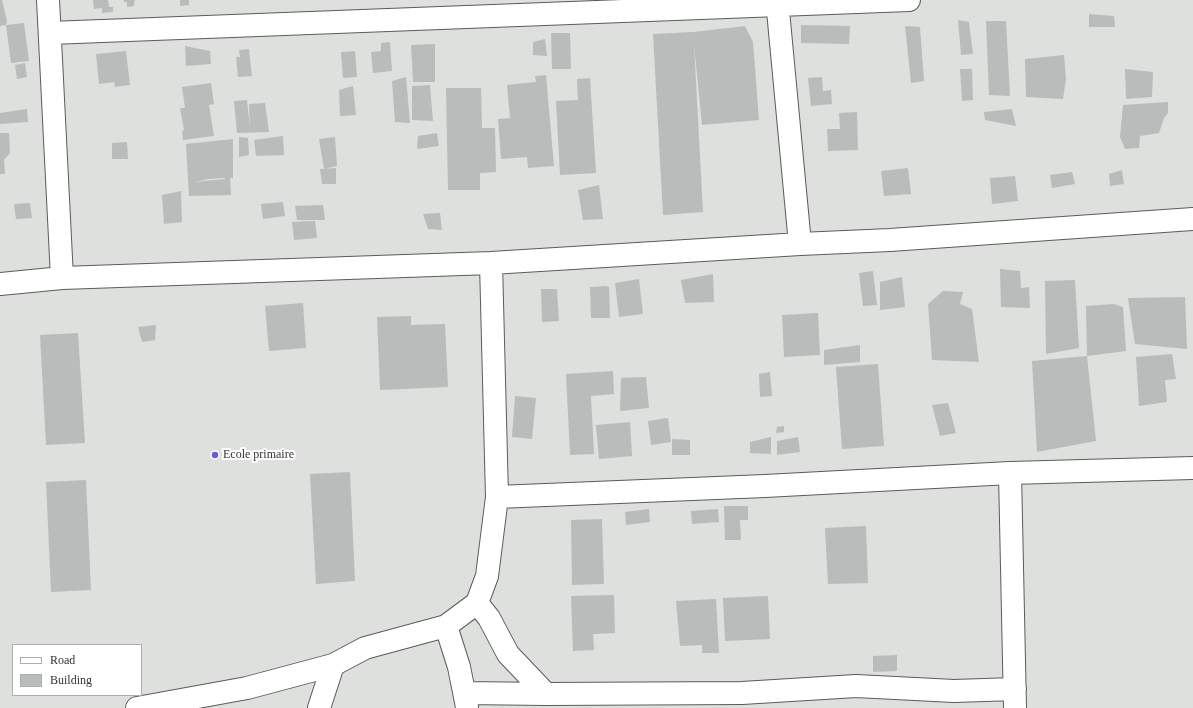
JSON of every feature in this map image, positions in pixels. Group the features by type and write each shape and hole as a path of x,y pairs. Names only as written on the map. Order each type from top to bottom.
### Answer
{"street":[{"path":"48,0 62,278"},
{"path":"50,33 777,2 908,0"},
{"path":"777,2 800,244"},
{"path":"0,284 62,278 491,263 898,239 1193,219"},
{"path":"137,708 247,688 333,665 364,648 446,626 477,603 487,576 497,497 491,263"},
{"path":"497,497 765,486 1010,473 1193,468"},
{"path":"446,626 459,667 466,701 546,694 742,693 856,686 954,691 1015,698 1010,473"},
{"path":"477,603 489,618 508,654 546,694"},
{"path":"319,708 333,665"},
{"path":"226,708 275,680"}],"building":[{"path":"0,0 2,0 7,21 6,25 0,26"},
{"path":"93,0 108,0 109,7 113,7 113,12 102,13 102,8 94,9"},
{"path":"124,0 135,0 134,6 127,7 127,2 124,2"},
{"path":"180,0 189,0 189,5 180,6"},
{"path":"1089,14 1114,16 1115,27 1089,27"},
{"path":"958,20 969,22 973,54 961,55"},
{"path":"986,21 1006,21 1010,96 989,95"},
{"path":"24,23 29,61 11,63 6,25"},
{"path":"801,25 850,26 849,44 801,43"},
{"path":"745,26 753,42 759,120 702,125 694,44 703,212 663,215 653,34 693,32"},
{"path":"905,26 920,27 924,81 911,83"},
{"path":"551,33 570,33 571,69 552,69"},
{"path":"545,39 547,56 533,55 533,42"},
{"path":"390,42 392,71 373,73 371,52 381,51 381,43"},
{"path":"435,44 435,82 413,82 411,45"},
{"path":"185,46 210,51 211,64 186,66"},
{"path":"249,49 252,76 238,77 236,57 240,57 239,50"},
{"path":"126,51 130,85 115,87 114,82 99,84 96,54"},
{"path":"355,51 357,77 343,78 341,52"},
{"path":"1064,55 1066,79 1063,99 1026,97 1025,59"},
{"path":"25,63 27,77 17,79 15,65"},
{"path":"960,69 972,69 973,100 962,101"},
{"path":"1125,69 1153,72 1152,97 1126,99"},
{"path":"546,75 554,166 528,168 527,157 501,159 498,119 510,118 507,85 536,82 535,76"},
{"path":"406,77 410,123 395,122 392,81"},
{"path":"822,77 823,91 831,90 832,104 811,106 808,78"},
{"path":"590,78 596,173 560,175 556,101 578,100 577,79"},
{"path":"211,83 214,104 209,105 214,136 183,140 182,131 184,130 180,108 185,108 182,87"},
{"path":"430,85 433,121 412,120 412,86"},
{"path":"353,86 356,115 340,116 339,90"},
{"path":"446,88 481,88 482,128 495,128 496,172 480,173 480,190 448,190"},
{"path":"247,100 250,128 249,104 265,103 269,132 237,133 234,101"},
{"path":"1168,102 1168,113 1164,118 1159,133 1140,136 1139,148 1125,149 1120,137 1123,105"},
{"path":"27,109 28,122 0,124 0,113"},
{"path":"1012,109 1016,126 985,120 984,112"},
{"path":"857,112 858,150 828,151 827,129 840,129 839,113"},
{"path":"0,133 9,133 10,153 4,160 5,174 0,174"},
{"path":"437,133 439,146 417,149 418,136"},
{"path":"283,136 284,155 256,156 254,140"},
{"path":"239,137 248,138 249,155 239,157"},
{"path":"335,137 337,166 324,169 319,139"},
{"path":"233,139 233,178 230,178 231,195 189,196 186,144","holes":["209,179 225,179 194,182"]},
{"path":"127,142 128,159 112,159 112,143"},
{"path":"336,168 336,184 322,184 320,169"},
{"path":"908,168 911,194 884,196 881,171"},
{"path":"1122,170 1124,184 1110,186 1109,174"},
{"path":"1072,172 1075,184 1052,188 1050,175"},
{"path":"1015,176 1018,201 992,204 990,178"},
{"path":"599,185 603,219 583,220 578,190"},
{"path":"181,191 182,222 164,224 162,195"},
{"path":"283,202 285,216 263,219 261,204"},
{"path":"30,203 32,218 16,219 14,204"},
{"path":"323,205 325,220 297,220 295,206"},
{"path":"440,213 442,230 428,229 423,214"},
{"path":"315,221 317,238 294,240 292,222"},
{"path":"1000,269 1020,271 1021,288 1029,287 1030,308 1001,307"},
{"path":"873,271 877,305 863,306 859,273"},
{"path":"713,274 714,302 685,303 681,280"},
{"path":"902,277 905,307 880,310 880,282"},
{"path":"639,279 643,314 619,317 615,283"},
{"path":"1075,280 1079,348 1046,354 1045,281"},
{"path":"590,287 609,287 610,318 591,318"},
{"path":"541,289 557,289 559,321 542,322"},
{"path":"943,291 963,292 960,304 972,309 979,362 932,360 928,304"},
{"path":"1185,297 1187,349 1135,344 1128,298"},
{"path":"303,303 306,348 269,351 265,306"},
{"path":"1114,304 1123,307 1126,351 1087,356 1086,306"},
{"path":"818,313 820,355 784,357 782,315"},
{"path":"411,316 411,325 445,324 448,387 380,390 377,317"},
{"path":"156,325 155,340 142,342 138,327"},
{"path":"78,333 85,443 46,445 40,335"},
{"path":"860,345 860,362 824,365 824,350"},
{"path":"1172,354 1176,379 1165,380 1167,402 1139,406 1136,357"},
{"path":"1087,356 1096,441 1037,452 1032,361"},
{"path":"878,364 884,446 842,449 836,367"},
{"path":"613,371 614,394 591,396 594,454 570,455 566,374"},
{"path":"770,372 772,396 760,397 759,374"},
{"path":"646,377 649,408 620,411 621,378"},
{"path":"515,396 536,398 532,439 512,437"},
{"path":"948,403 956,433 940,436 932,405"},
{"path":"668,418 671,442 651,445 648,421"},
{"path":"630,422 632,456 599,459 596,425"},
{"path":"784,426 784,432 776,433 777,427"},
{"path":"771,437 771,454 750,453 750,442"},
{"path":"798,437 800,452 777,455 777,441"},
{"path":"672,439 690,440 690,455 672,455"},
{"path":"350,472 355,581 316,584 310,474"},
{"path":"86,480 91,590 51,592 46,482"},
{"path":"724,506 748,506 748,520 740,520 741,540 725,540"},
{"path":"649,509 650,522 626,525 625,512"},
{"path":"718,509 719,522 692,524 691,511"},
{"path":"602,519 604,584 572,585 571,520"},
{"path":"866,526 868,583 828,584 825,528"},
{"path":"614,595 615,633 593,634 594,650 573,651 571,596"},
{"path":"768,596 770,639 725,641 723,598"},
{"path":"716,599 719,653 702,653 702,645 680,646 676,601"},
{"path":"897,655 897,671 873,672 873,656"}],"place":[{"name":"Ecole primaire","path":"215,455"}]}
